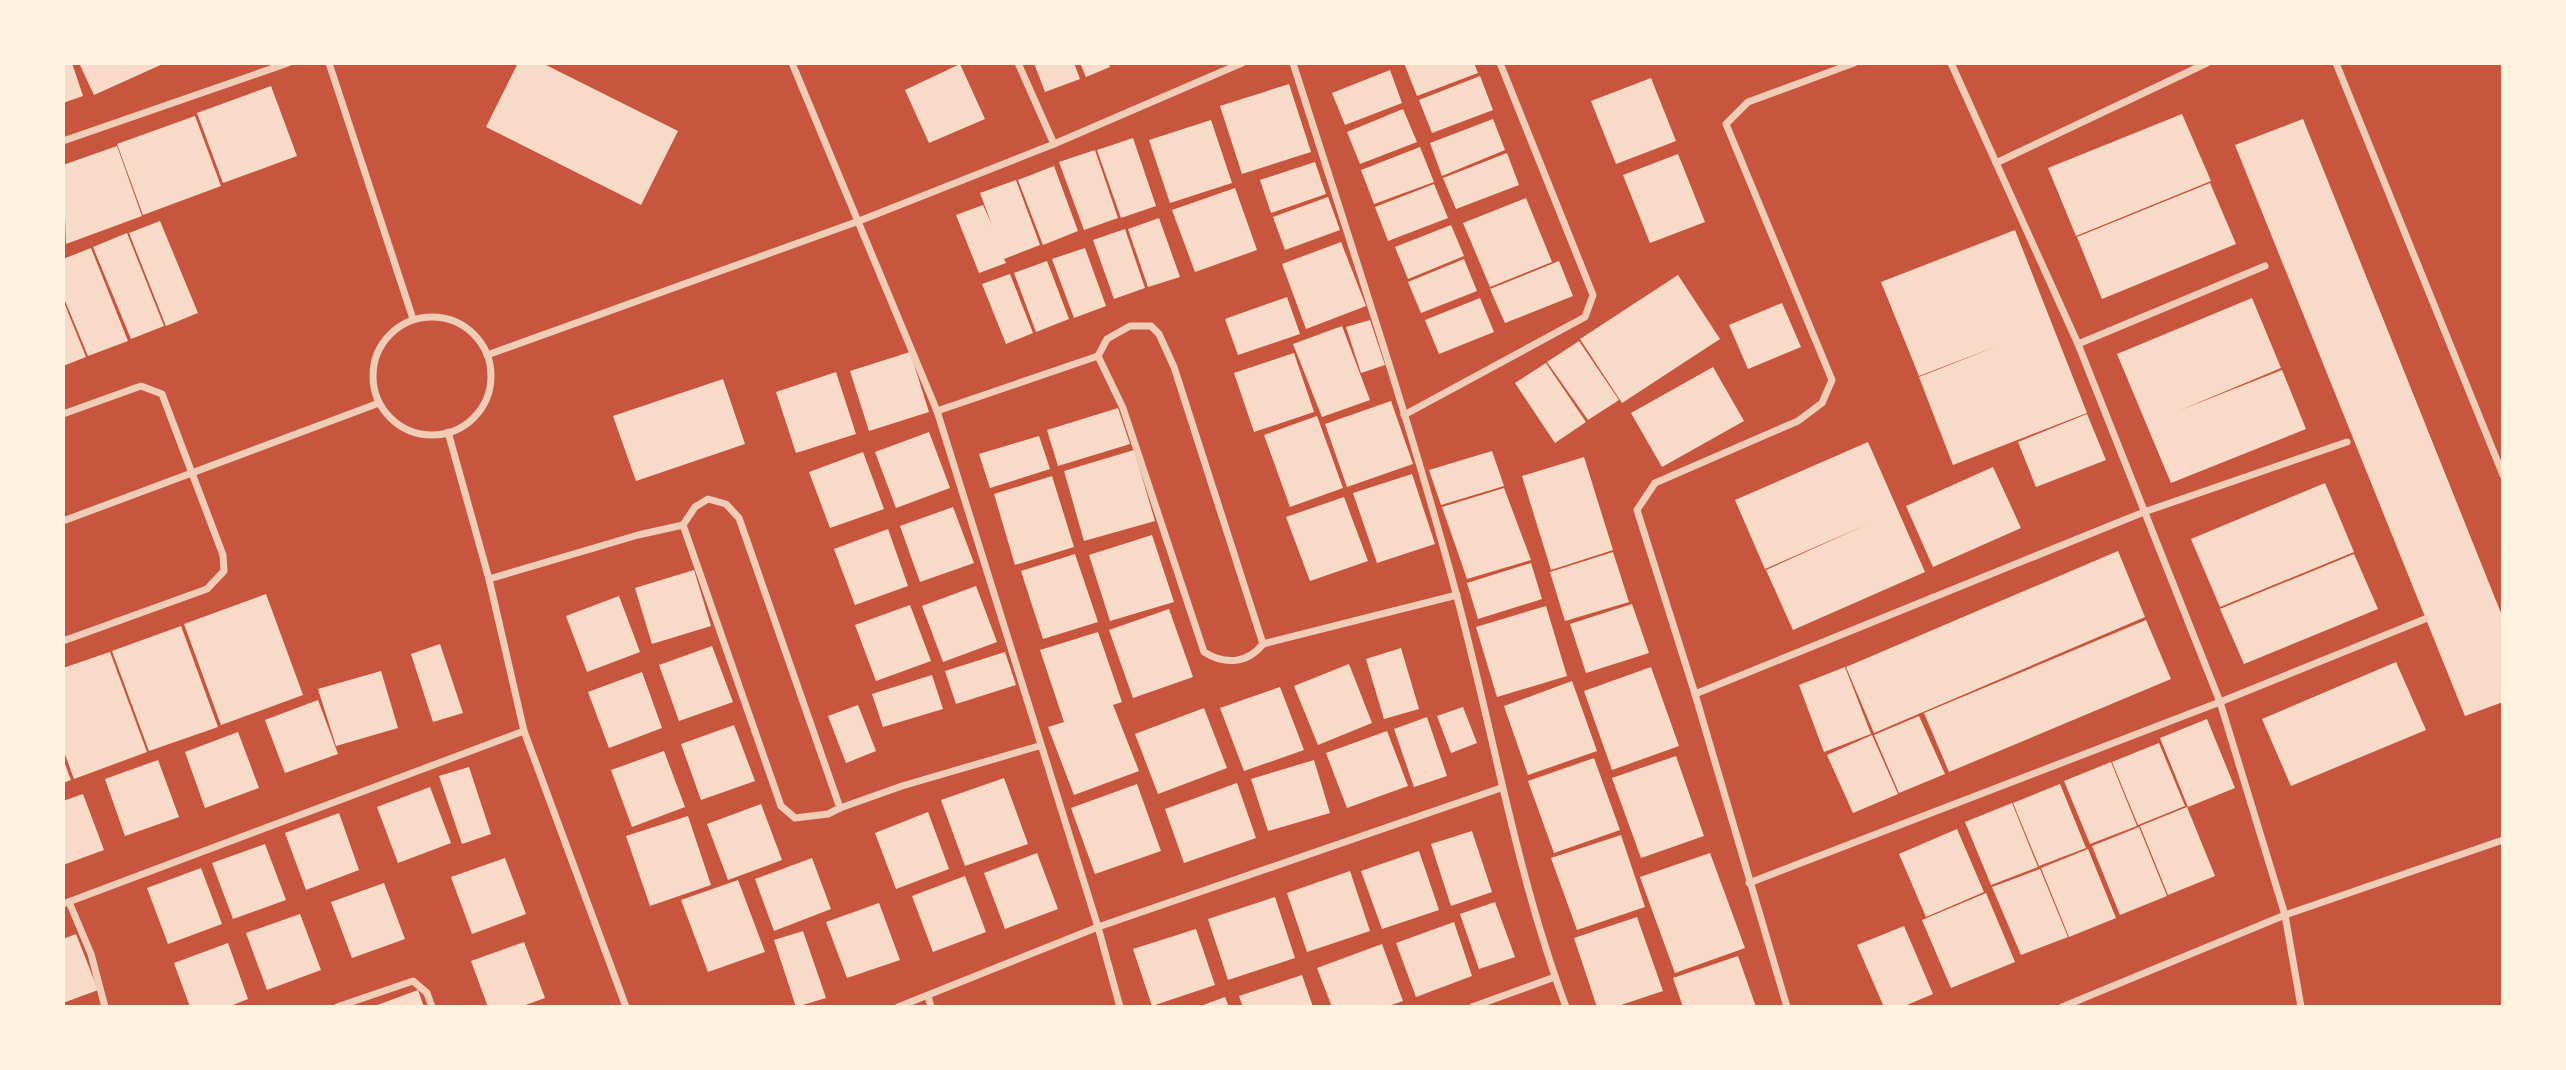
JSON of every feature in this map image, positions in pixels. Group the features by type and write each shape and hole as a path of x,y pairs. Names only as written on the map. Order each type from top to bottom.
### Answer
{"street":[{"path":"63,141 288,63"},
{"path":"329,63 413,319"},
{"path":"792,63 937,411 1039,746 1098,927 1120,1007"},
{"path":"1018,63 1054,144"},
{"path":"487,355 859,221 1054,144 1242,63"},
{"path":"1293,63 1404,415 1457,595 1501,788 1566,1007"},
{"path":"1404,415 1585,317 1593,295 1500,63"},
{"path":"1787,1007 1695,694 1637,510 1655,483 1798,421 1822,403 1832,380 1726,124 1748,102 1854,63"},
{"path":"1951,63 2078,344 2220,702 2286,915 2301,1007"},
{"path":"1996,163 2207,63"},
{"path":"2336,63 2503,475"},
{"path":"2078,344 2264,266"},
{"path":"438,315 468,329 487,355 491,374 484,403 465,425 449,432 412,431 384,414 372,382 377,355 394,330 413,319 438,315"},
{"path":"937,411 1098,356 1107,339 1130,326 1151,326 1159,334 1174,367 1263,644"},
{"path":"1098,356 1124,408 1204,652 1216,660 1236,662 1255,654 1263,644 1457,595"},
{"path":"63,414 141,386 162,394 190,475 223,555 224,571 217,582 207,589 63,641"},
{"path":"63,521 379,403"},
{"path":"449,432 489,579 524,732 626,1007"},
{"path":"1695,694 2144,512 2347,442"},
{"path":"489,579 638,535 683,525 695,507 708,499 726,504 739,518 840,808"},
{"path":"683,525 781,806 795,818 807,818 902,786 1039,746"},
{"path":"1749,883 2220,702 2425,619"},
{"path":"105,1007 91,954 66,903 524,732"},
{"path":"898,1007 1098,927 1501,788"},
{"path":"2062,1007 2286,915 2503,840"},
{"path":"1472,1007 1555,977"},
{"path":"337,1007 414,981 427,993 432,1007"},
{"path":"928,996 931,1007"}],"building":[{"path":"63,63 72,63 83,96 63,103"},
{"path":"79,63 165,63 94,95"},
{"path":"518,63 542,63 678,131 641,205 486,127"},
{"path":"1034,63 1074,63 1080,79 1045,92"},
{"path":"1080,63 1108,63 1110,67 1086,77"},
{"path":"1404,63 1474,63 1478,73 1417,96"},
{"path":"960,64 985,119 929,143 905,90"},
{"path":"1390,70 1402,103 1345,125 1332,93"},
{"path":"1480,76 1493,110 1432,133 1419,100"},
{"path":"1651,78 1676,141 1616,164 1591,101"},
{"path":"1289,84 1311,152 1242,174 1220,106"},
{"path":"271,86 297,156 223,183 197,113"},
{"path":"1403,109 1417,142 1360,164 1347,132"},
{"path":"2182,114 2211,181 2076,236 2048,168"},
{"path":"195,116 221,186 143,215 117,144"},
{"path":"1493,119 1505,150 1442,176 1430,143"},
{"path":"2303,119 2503,618 2503,702 2465,716 2235,145"},
{"path":"1211,120 1232,183 1170,203 1149,140"},
{"path":"1133,138 1156,206 1121,218 1097,150"},
{"path":"117,146 142,216 66,244 63,165"},
{"path":"1420,147 1434,182 1374,204 1361,170"},
{"path":"1095,150 1118,218 1084,230 1059,162"},
{"path":"1507,153 1519,185 1456,209 1443,178"},
{"path":"1678,154 1705,222 1650,243 1623,175"},
{"path":"1315,162 1326,194 1271,213 1260,180"},
{"path":"1054,166 1078,231 1043,245 1018,180"},
{"path":"1016,180 1040,245 1004,259 1006,263 979,273 956,215 983,205 992,225 980,193"},
{"path":"2210,183 2236,244 2102,299 2077,237"},
{"path":"1434,184 1448,218 1388,241 1375,207"},
{"path":"1235,188 1257,250 1195,272 1172,210"},
{"path":"1328,197 1340,230 1285,250 1273,217"},
{"path":"1526,198 1552,262 1490,287 1463,223"},
{"path":"1159,218 1180,277 1148,287 1128,229"},
{"path":"160,221 198,313 166,326 129,233"},
{"path":"1451,225 1464,256 1408,279 1395,247"},
{"path":"1125,229 1145,288 1114,299 1093,240"},
{"path":"2015,230 2087,413 1953,465 1919,377 2000,345 1919,376 1881,282"},
{"path":"127,233 164,326 131,339 93,247"},
{"path":"1341,242 1366,306 1306,329 1282,264"},
{"path":"91,248 128,341 88,356 63,296 63,259"},
{"path":"1085,248 1106,306 1074,318 1052,259"},
{"path":"1464,259 1477,291 1421,313 1408,282"},
{"path":"1047,261 1069,319 1036,332 1014,273"},
{"path":"1559,261 1573,296 1505,323 1490,289"},
{"path":"1010,274 1033,333 1006,344 982,284"},
{"path":"1678,275 1720,339 1622,403 1580,339"},
{"path":"1287,297 1300,334 1238,355 1225,319"},
{"path":"1480,298 1494,332 1439,354 1425,320"},
{"path":"2252,298 2281,368 2178,411 2282,370 2306,429 2171,483 2117,354"},
{"path":"63,300 86,357 63,366"},
{"path":"1782,303 1801,347 1748,369 1729,325"},
{"path":"1370,320 1385,365 1361,373 1346,327"},
{"path":"1342,326 1370,400 1322,417 1293,344"},
{"path":"1579,341 1619,400 1588,420 1547,362"},
{"path":"910,352 929,412 869,431 850,371"},
{"path":"1294,353 1314,412 1254,432 1234,373"},
{"path":"1546,363 1586,422 1555,443 1515,383"},
{"path":"1713,367 1744,421 1662,467 1631,413"},
{"path":"836,372 856,434 796,453 776,392"},
{"path":"723,379 745,444 636,481 613,416"},
{"path":"1391,401 1413,464 1347,487 1325,424"},
{"path":"1118,408 1130,444 1058,466 1047,430"},
{"path":"2087,414 2106,460 2036,487 2018,442"},
{"path":"1317,416 1343,488 1290,507 1264,435"},
{"path":"929,432 950,488 896,508 875,452"},
{"path":"1039,436 1050,469 990,488 979,454"},
{"path":"1868,442 1925,572 1793,630 1766,570 1868,524 1765,569 1735,500"},
{"path":"1134,450 1155,521 1084,541 1064,471"},
{"path":"1492,451 1504,486 1441,505 1429,470"},
{"path":"863,452 884,509 830,528 809,472"},
{"path":"1584,457 1613,550 1551,570 1522,476"},
{"path":"1993,467 2021,528 1933,567 1906,506"},
{"path":"1412,474 1435,544 1377,563 1353,493"},
{"path":"1052,476 1074,547 1015,565 994,494"},
{"path":"2325,483 2354,552 2220,607 2191,539"},
{"path":"1504,488 1531,560 1467,579 1442,507"},
{"path":"1344,497 1368,561 1310,581 1286,517"},
{"path":"953,507 974,563 920,582 900,526"},
{"path":"888,529 908,586 855,605 834,549"},
{"path":"1152,535 1174,602 1110,621 1089,555"},
{"path":"2118,551 2145,617 1874,733 1846,667"},
{"path":"1613,552 1629,602 1565,621 1550,572"},
{"path":"1075,554 1098,622 1043,639 1021,571"},
{"path":"2354,554 2378,609 2244,664 2220,609"},
{"path":"1531,563 1542,599 1478,619 1467,583"},
{"path":"694,570 711,626 652,644 635,588"},
{"path":"976,586 997,642 943,662 922,606"},
{"path":"266,594 303,695 221,725 184,624"},
{"path":"619,596 640,652 587,672 566,616"},
{"path":"1632,604 1649,653 1586,673 1570,624"},
{"path":"910,605 931,661 876,681 855,625"},
{"path":"1546,606 1567,676 1497,697 1476,627"},
{"path":"1169,609 1193,677 1133,698 1109,630"},
{"path":"2146,620 2171,679 1949,772 1924,713"},
{"path":"181,626 218,727 149,751 112,651"},
{"path":"1098,632 1122,702 1113,705 1139,771 1074,795 1048,727 1064,722 1040,650"},
{"path":"440,644 463,713 433,722 411,654"},
{"path":"712,646 733,702 679,721 659,665"},
{"path":"1401,648 1419,709 1384,719 1366,659"},
{"path":"110,652 147,752 74,779 63,749 63,668"},
{"path":"1005,652 1016,685 956,704 945,671"},
{"path":"2396,662 2426,730 2291,786 2262,719"},
{"path":"1349,664 1372,723 1318,745 1294,686"},
{"path":"1651,667 1679,746 1612,770 1584,691"},
{"path":"1845,667 1871,734 1824,752 1799,685"},
{"path":"381,671 398,728 336,746 318,689"},
{"path":"642,672 662,728 609,748 588,692"},
{"path":"932,675 943,709 883,727 872,694"},
{"path":"1572,681 1597,751 1528,775 1504,706"},
{"path":"1280,687 1304,750 1244,771 1220,708"},
{"path":"318,700 338,754 285,773 265,720"},
{"path":"858,705 876,751 846,763 828,716"},
{"path":"1463,707 1477,743 1451,753 1437,716"},
{"path":"1204,708 1227,768 1158,794 1135,734"},
{"path":"1919,716 1945,774 1899,793 1874,735"},
{"path":"1427,717 1447,776 1414,787 1394,729"},
{"path":"2207,719 2235,788 2188,807 2160,738"},
{"path":"734,725 755,781 701,800 681,744"},
{"path":"1387,731 1408,786 1347,808 1326,753"},
{"path":"238,732 259,788 205,808 185,752"},
{"path":"1872,735 1898,794 1853,813 1827,755"},
{"path":"2159,743 2185,806 2138,825 2112,762"},
{"path":"664,751 685,807 632,827 611,770"},
{"path":"1676,756 1704,836 1641,858 1612,778"},
{"path":"1594,758 1620,830 1554,853 1528,781"},
{"path":"63,759 71,780 63,783"},
{"path":"158,760 179,817 125,836 105,779"},
{"path":"1314,760 1330,813 1268,831 1251,779"},
{"path":"2111,762 2137,826 2090,844 2064,781"},
{"path":"469,767 491,834 462,844 439,776"},
{"path":"1004,778 1028,844 965,866 941,800"},
{"path":"1237,783 1256,838 1184,863 1165,809"},
{"path":"1137,784 1161,851 1095,874 1071,808"},
{"path":"2060,784 2086,848 2039,866 2013,803"},
{"path":"430,787 451,843 398,863 377,807"},
{"path":"83,794 104,850 63,865 63,801"},
{"path":"2012,803 2038,867 1991,885 1965,822"},
{"path":"761,804 782,860 728,880 707,824"},
{"path":"2187,807 2215,876 2168,895 2140,826"},
{"path":"928,812 949,869 896,889 875,833"},
{"path":"339,813 359,870 306,890 285,833"},
{"path":"688,816 711,885 650,906 626,836"},
{"path":"2139,827 2167,896 2120,915 2092,846"},
{"path":"1957,829 1984,892 1926,917 1899,854"},
{"path":"1472,831 1492,892 1451,906 1431,844"},
{"path":"1621,835 1645,907 1577,930 1551,858"},
{"path":"265,844 286,900 233,919 212,863"},
{"path":"2088,849 2116,918 2069,937 2041,868"},
{"path":"1419,851 1439,910 1382,929 1361,871"},
{"path":"1037,853 1058,909 1005,929 984,873"},
{"path":"1710,853 1745,948 1675,973 1640,877"},
{"path":"505,858 526,914 472,934 451,877"},
{"path":"812,858 831,909 774,931 755,879"},
{"path":"201,868 222,924 168,944 147,888"},
{"path":"2040,869 2068,937 2021,955 1992,887"},
{"path":"1350,871 1370,931 1307,952 1287,893"},
{"path":"965,876 986,932 933,952 912,896"},
{"path":"738,880 765,952 708,972 681,900"},
{"path":"384,883 405,939 352,958 331,902"},
{"path":"1986,893 2015,962 1951,988 1922,920"},
{"path":"1275,897 1295,958 1228,980 1208,919"},
{"path":"1495,902 1515,957 1479,969 1460,914"},
{"path":"879,903 900,960 847,978 826,922"},
{"path":"300,914 321,970 267,990 246,933"},
{"path":"1637,917 1663,991 1615,1007 1597,1007 1574,938"},
{"path":"1454,922 1472,976 1416,997 1396,943"},
{"path":"1904,926 1933,994 1902,1007 1884,1007 1857,945"},
{"path":"1196,929 1215,985 1152,1006 1133,949"},
{"path":"803,931 826,998 796,1007 774,940"},
{"path":"76,934 98,990 63,1003 63,939"},
{"path":"524,942 545,998 520,1007 488,1007 471,961"},
{"path":"228,943 248,999 228,1007 190,1007 174,963"},
{"path":"1382,944 1403,1001 1385,1007 1332,1007 1317,968"},
{"path":"1738,956 1756,1007 1683,1007 1673,978"},
{"path":"1302,975 1313,1007 1243,1007 1239,996"},
{"path":"418,990 424,1007 372,1007"},
{"path":"1225,997 1229,1007 1198,1007"}]}
